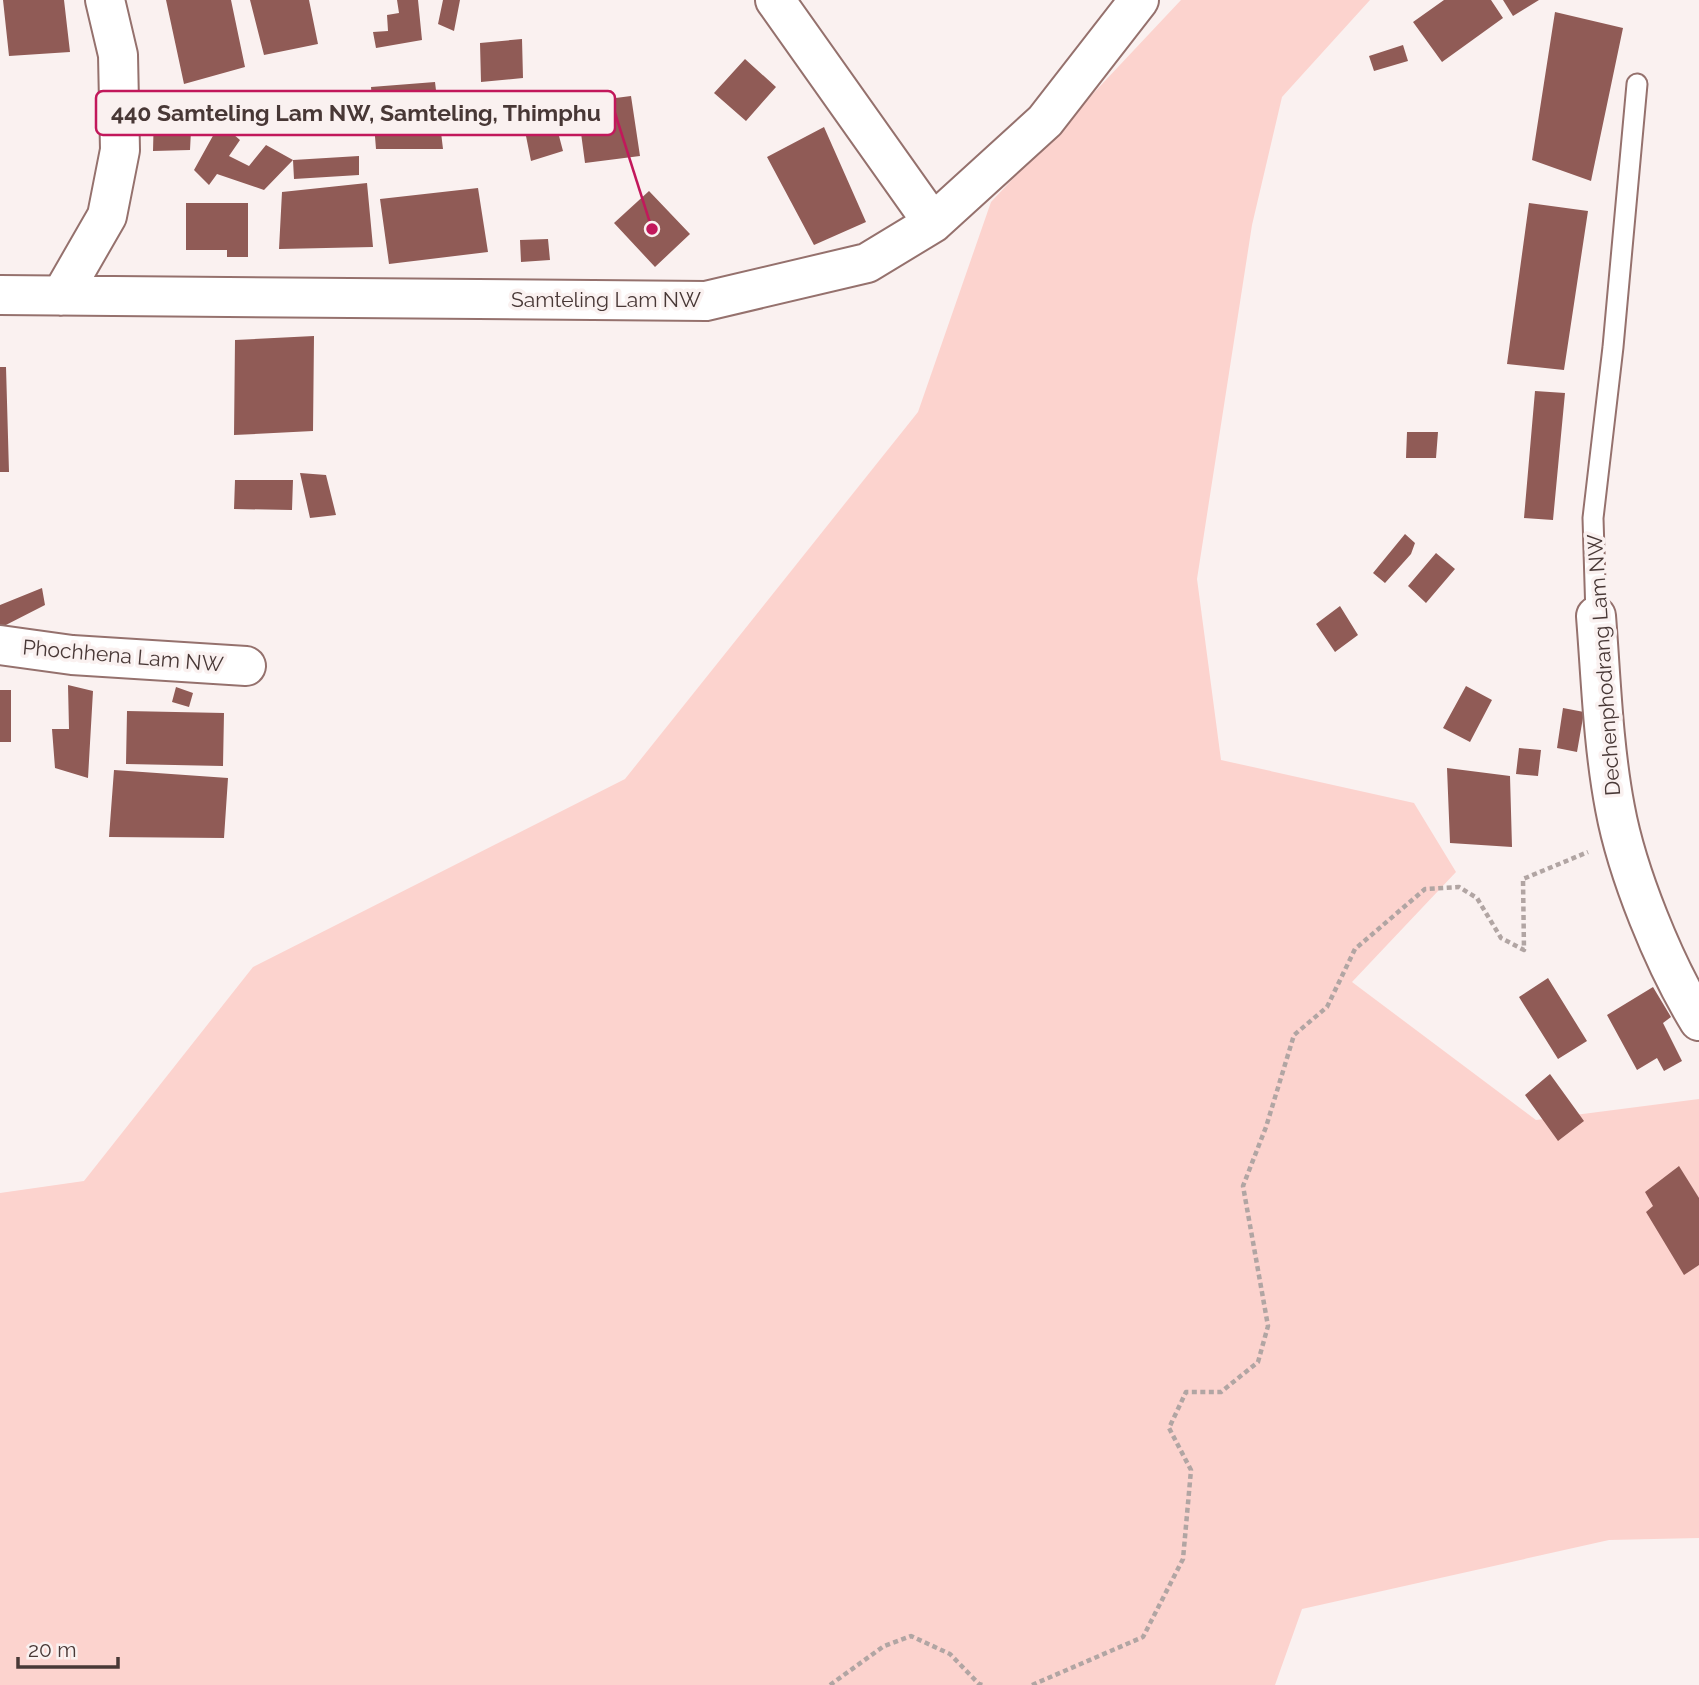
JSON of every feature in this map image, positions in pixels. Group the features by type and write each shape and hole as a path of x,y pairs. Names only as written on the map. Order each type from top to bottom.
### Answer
{"street":[{"path":"61,296 107,216 120,150 118,55 104,0"},
{"path":"775,0 933,223"},
{"name":"Samteling Lam NW","path":"0,295 706,301 867,263 933,223 1045,121 1139,0"},
{"name":"Dechenphodrang Lam NW","path":"1596,616 1615,809 1644,903 1681,991 1699,1020"},
{"name":"Phochhena Lam NW","path":"0,645 72,655 246,666"}],"lane":[{"name":"Dechenphodrang Lam NW","path":"1596,616 1594,518 1637,84"}],"path":[{"path":"1032,1685 1143,1637 1184,1559 1191,1470 1169,1428 1186,1392 1221,1392 1258,1362 1268,1326 1243,1186 1266,1127 1294,1035 1327,1007 1355,949 1425,890 1459,887 1477,898 1501,938 1524,950 1522,879 1586,855 1615,809"},
{"path":"830,1685 884,1646 911,1636 950,1654 983,1685"}],"shaded area":[{"path":"1181,0 1370,0 1282,97 1252,225 1197,579 1221,760 1414,803 1456,872 1352,982 1536,1120 1699,1099 1699,1538 1609,1540 1302,1609 1275,1685 0,1685 0,1193 84,1181 253,967 625,779 918,412 991,202"}],"building":[{"path":"3,0 64,0 70,52 9,56"},
{"path":"166,0 231,0 245,67 184,84"},
{"path":"250,0 309,0 318,44 264,55"},
{"path":"397,0 418,0 422,40 376,48 373,32 388,31 387,15 399,13"},
{"path":"443,0 460,0 454,31 438,24"},
{"path":"1444,0 1491,0 1503,18 1442,62 1413,22"},
{"path":"1503,0 1539,0 1513,16"},
{"path":"1555,12 1623,28 1591,181 1532,160"},
{"path":"522,39 523,78 481,82 480,43"},
{"path":"1403,45 1408,61 1374,71 1369,56"},
{"path":"745,59 776,87 746,121 714,93"},
{"path":"435,82 443,149 376,149 371,87"},
{"path":"631,96 640,156 585,163 577,103"},
{"path":"154,111 192,111 190,150 153,151"},
{"path":"555,121 563,151 531,161 525,131"},
{"path":"220,123 240,140 229,156 249,166 266,145 293,160 264,190 217,174 209,185 194,170"},
{"path":"824,127 866,222 814,245 767,157"},
{"path":"359,156 359,175 294,179 293,160"},
{"path":"367,183 373,247 279,249 282,192"},
{"path":"478,188 488,252 389,264 380,199"},
{"path":"649,191 690,234 655,267 614,223"},
{"path":"186,203 248,203 248,257 227,257 227,250 186,250"},
{"path":"1529,203 1588,211 1564,370 1507,364"},
{"path":"548,239 550,260 521,262 520,240"},
{"path":"314,336 313,431 234,435 235,340"},
{"path":"0,367 6,367 9,472 0,472"},
{"path":"1535,391 1565,393 1553,520 1524,518"},
{"path":"1407,432 1438,432 1436,458 1406,458"},
{"path":"300,473 326,475 336,515 310,518"},
{"path":"235,480 293,480 292,510 234,509"},
{"path":"1405,534 1415,543 1411,554 1385,583 1373,573"},
{"path":"1436,553 1455,569 1426,603 1408,586"},
{"path":"42,588 45,605 0,628 0,605"},
{"path":"1340,606 1358,635 1335,652 1316,624"},
{"path":"68,685 93,691 88,778 55,768 52,729 69,729"},
{"path":"1466,686 1492,700 1470,742 1443,728"},
{"path":"176,687 193,693 189,707 172,702"},
{"path":"0,690 11,690 11,742 0,742"},
{"path":"1563,708 1584,712 1577,752 1557,748"},
{"path":"127,711 224,713 223,766 126,764"},
{"path":"1519,748 1541,750 1538,776 1516,774"},
{"path":"1447,768 1510,776 1512,847 1450,843"},
{"path":"114,770 228,778 224,838 109,837"},
{"path":"1548,978 1587,1041 1558,1059 1519,997"},
{"path":"1653,987 1671,1017 1663,1023 1682,1061 1664,1071 1657,1058 1637,1070 1607,1015"},
{"path":"1550,1074 1584,1121 1558,1141 1525,1095"},
{"path":"1679,1166 1699,1198 1699,1265 1684,1275 1646,1212 1653,1206 1645,1192"}],"place":[{"name":"440 Samteling Lam NW, Samteling, Thimphu","path":"652,229"}]}
